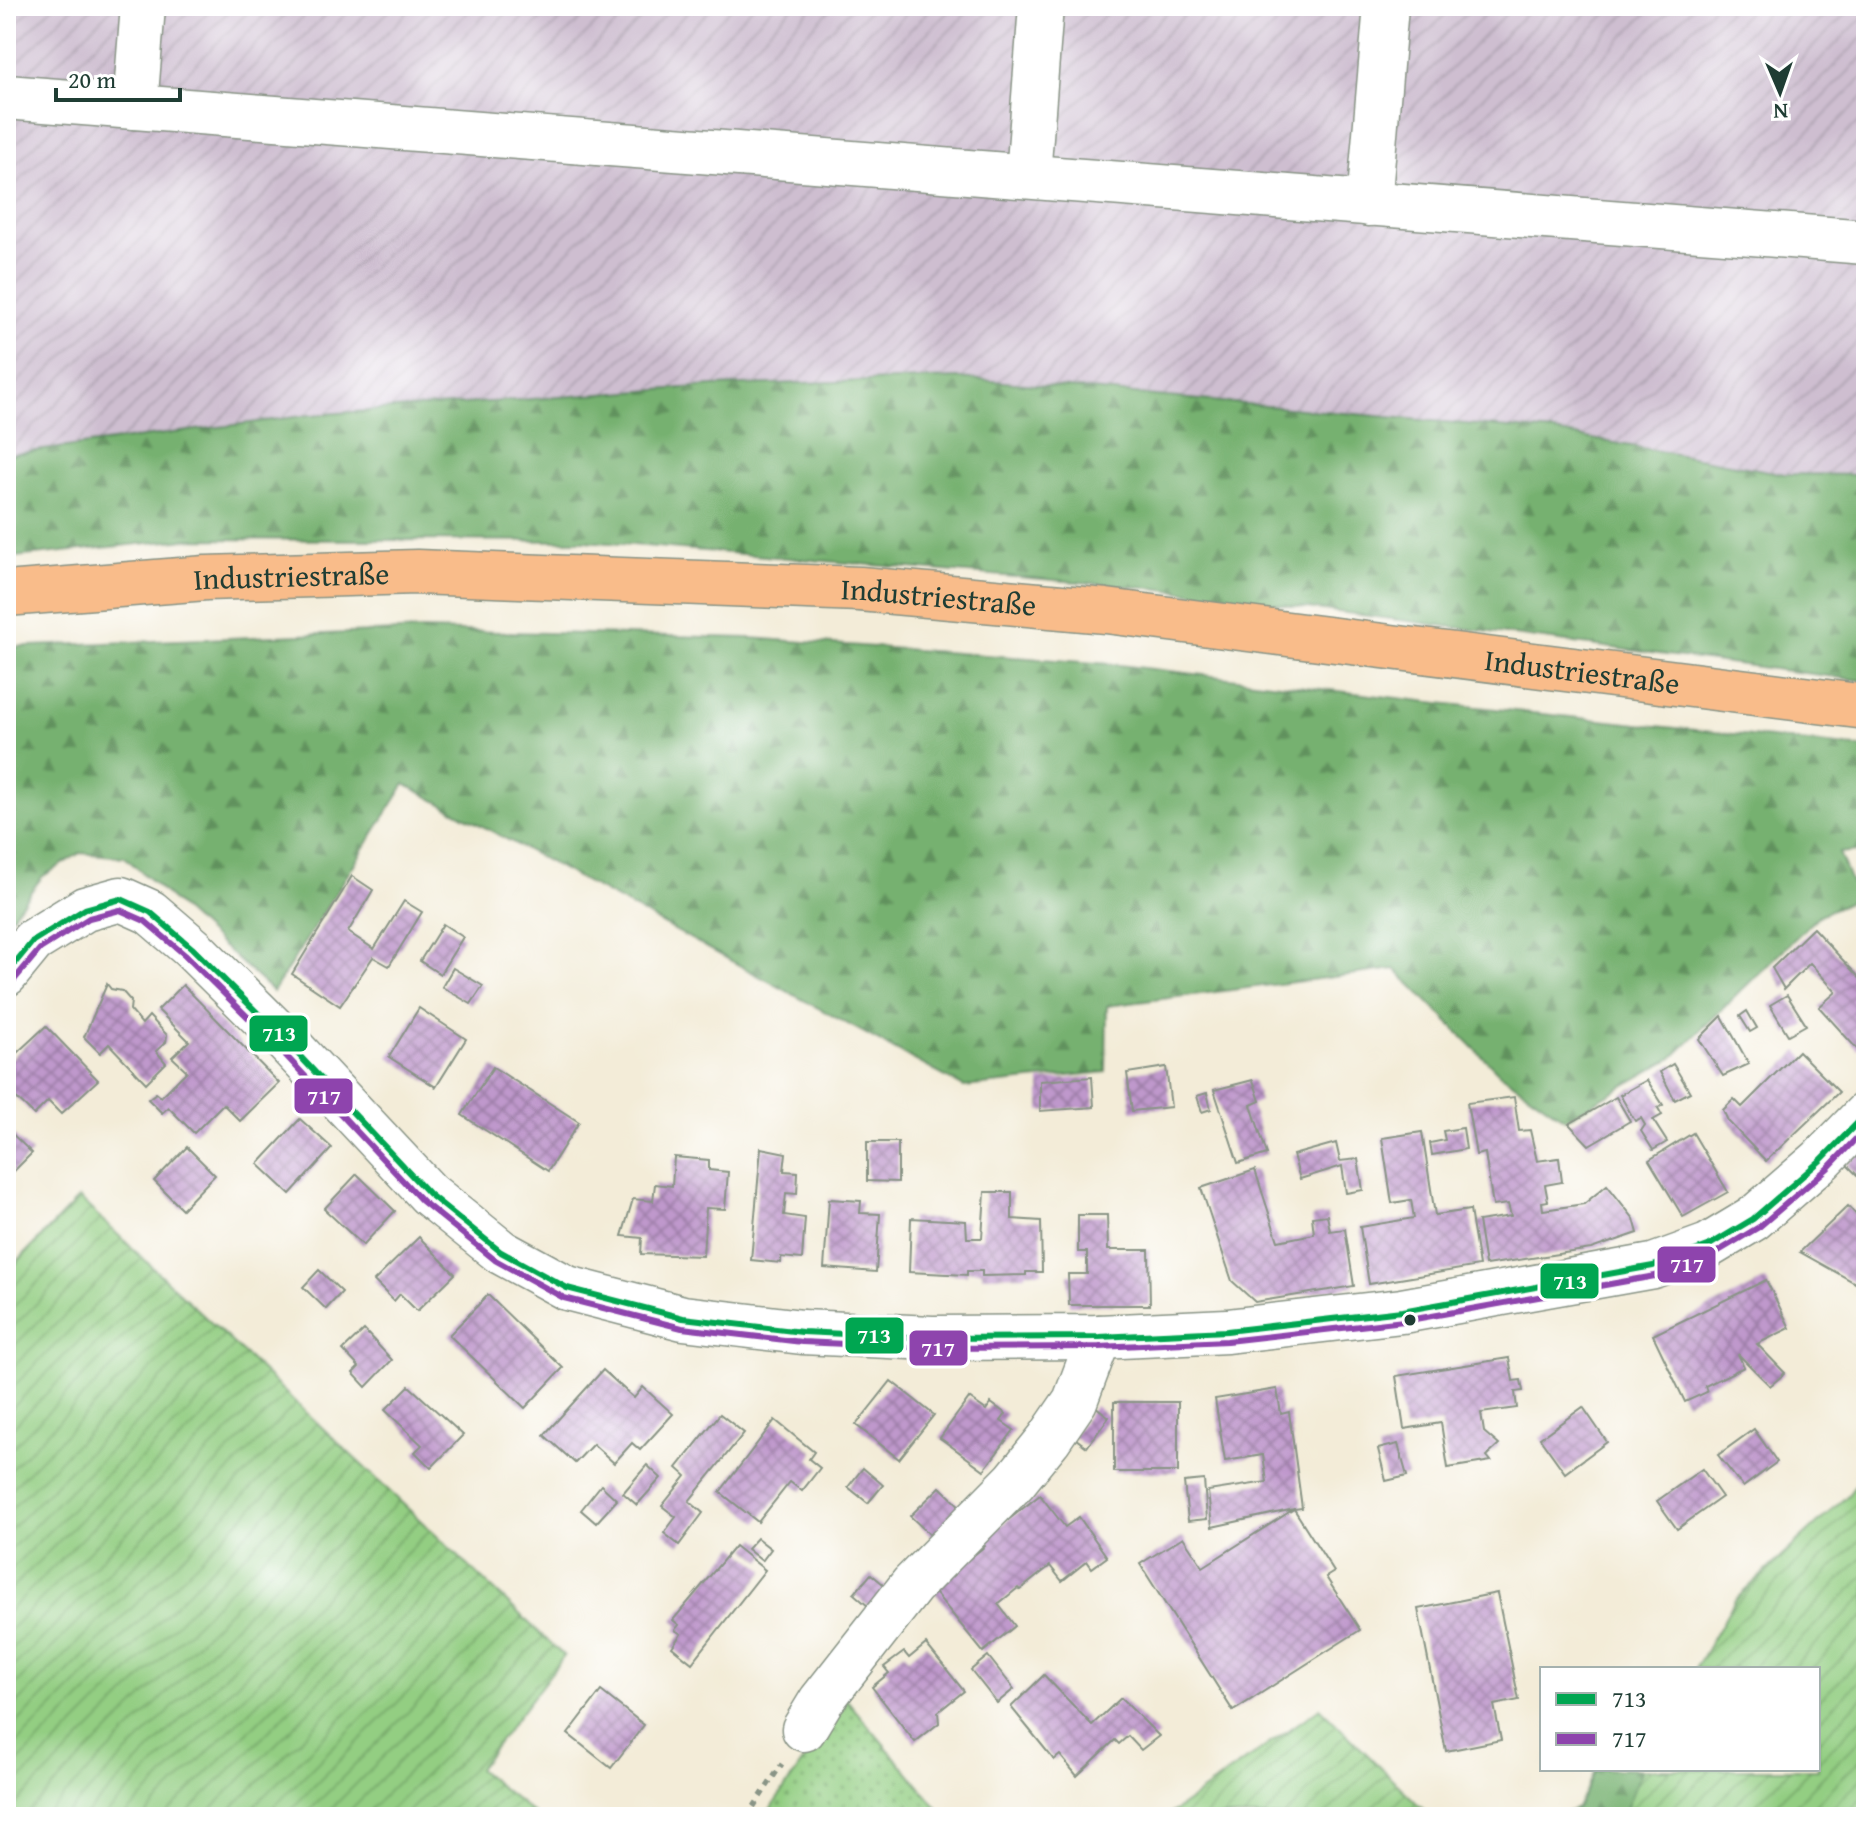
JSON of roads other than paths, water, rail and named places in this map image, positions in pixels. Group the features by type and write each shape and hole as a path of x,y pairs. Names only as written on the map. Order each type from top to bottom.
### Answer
{"main road":[{"name":"Industriestraße","path":"6,594 206,578 417,572 860,589 1106,611 1866,707"}],"street":[{"path":"135,107 143,6"},
{"path":"1028,176 1041,6"},
{"path":"1369,204 1386,6"},
{"path":"6,97 1866,242"},
{"path":"6,974 33,941 85,909 121,899 150,912 192,948 282,1037 429,1194 501,1252 567,1288 683,1318 802,1332 932,1338 1099,1337 1227,1331 1402,1311 1653,1266 1708,1246 1753,1219 1821,1160 1866,1114"},
{"path":"804,1729 821,1701 912,1585 1015,1481 1049,1439 1075,1401 1099,1337"}]}
